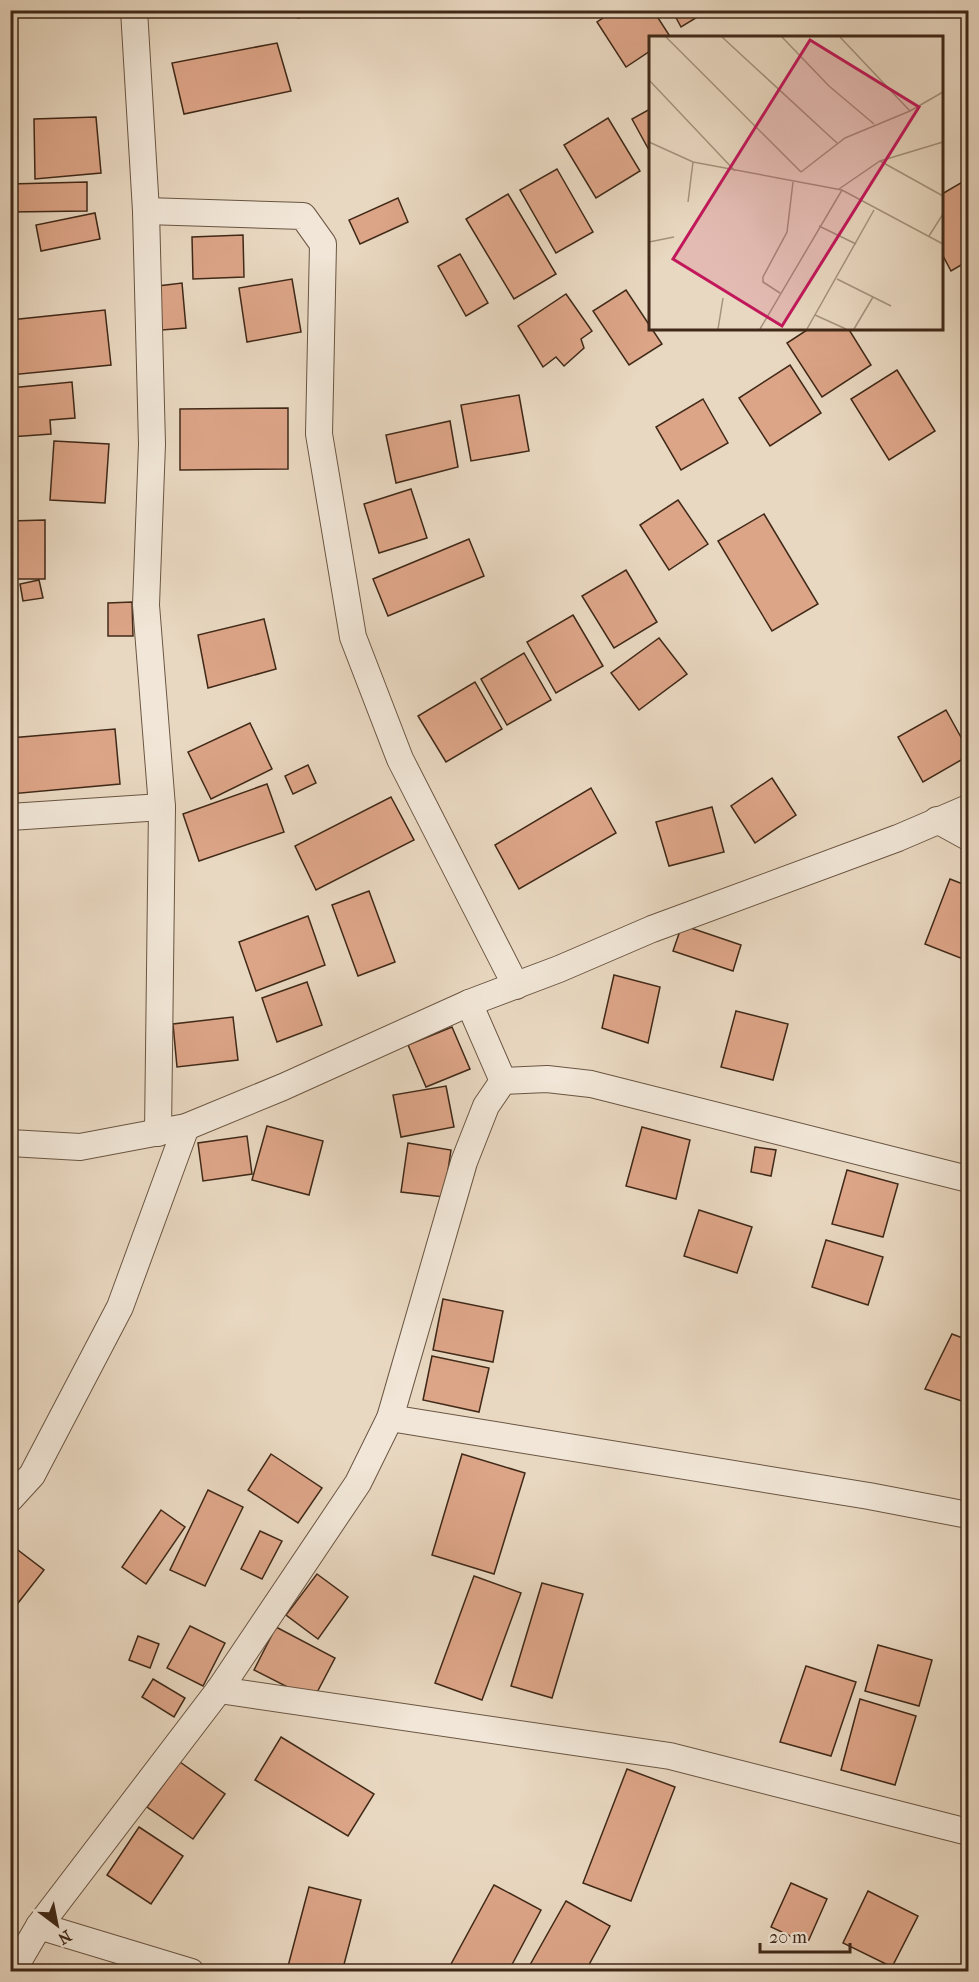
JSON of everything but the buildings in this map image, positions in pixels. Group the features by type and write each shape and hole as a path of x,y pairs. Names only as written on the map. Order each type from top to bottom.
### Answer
{"street":[{"path":"134,10 146,211 152,444 146,605 162,807 158,1133"},
{"path":"146,211 303,216 323,244 319,434 353,637 400,759 516,986"},
{"path":"10,817 162,807"},
{"path":"10,1143 80,1147 186,1127 283,1087 469,1003 516,986 652,929 898,838 969,808"},
{"path":"937,820 969,837"},
{"path":"469,1003 503,1081"},
{"path":"503,1081 547,1079 591,1084 842,1145 969,1179"},
{"path":"12,1971 39,1926 219,1690 358,1483 390,1418 464,1162 486,1106 503,1081"},
{"path":"10,1499 21,1474 120,1307 186,1127"},
{"path":"390,1418 869,1496 969,1515"},
{"path":"219,1690 670,1756 969,1832"},
{"path":"39,1926 191,1971"}]}
